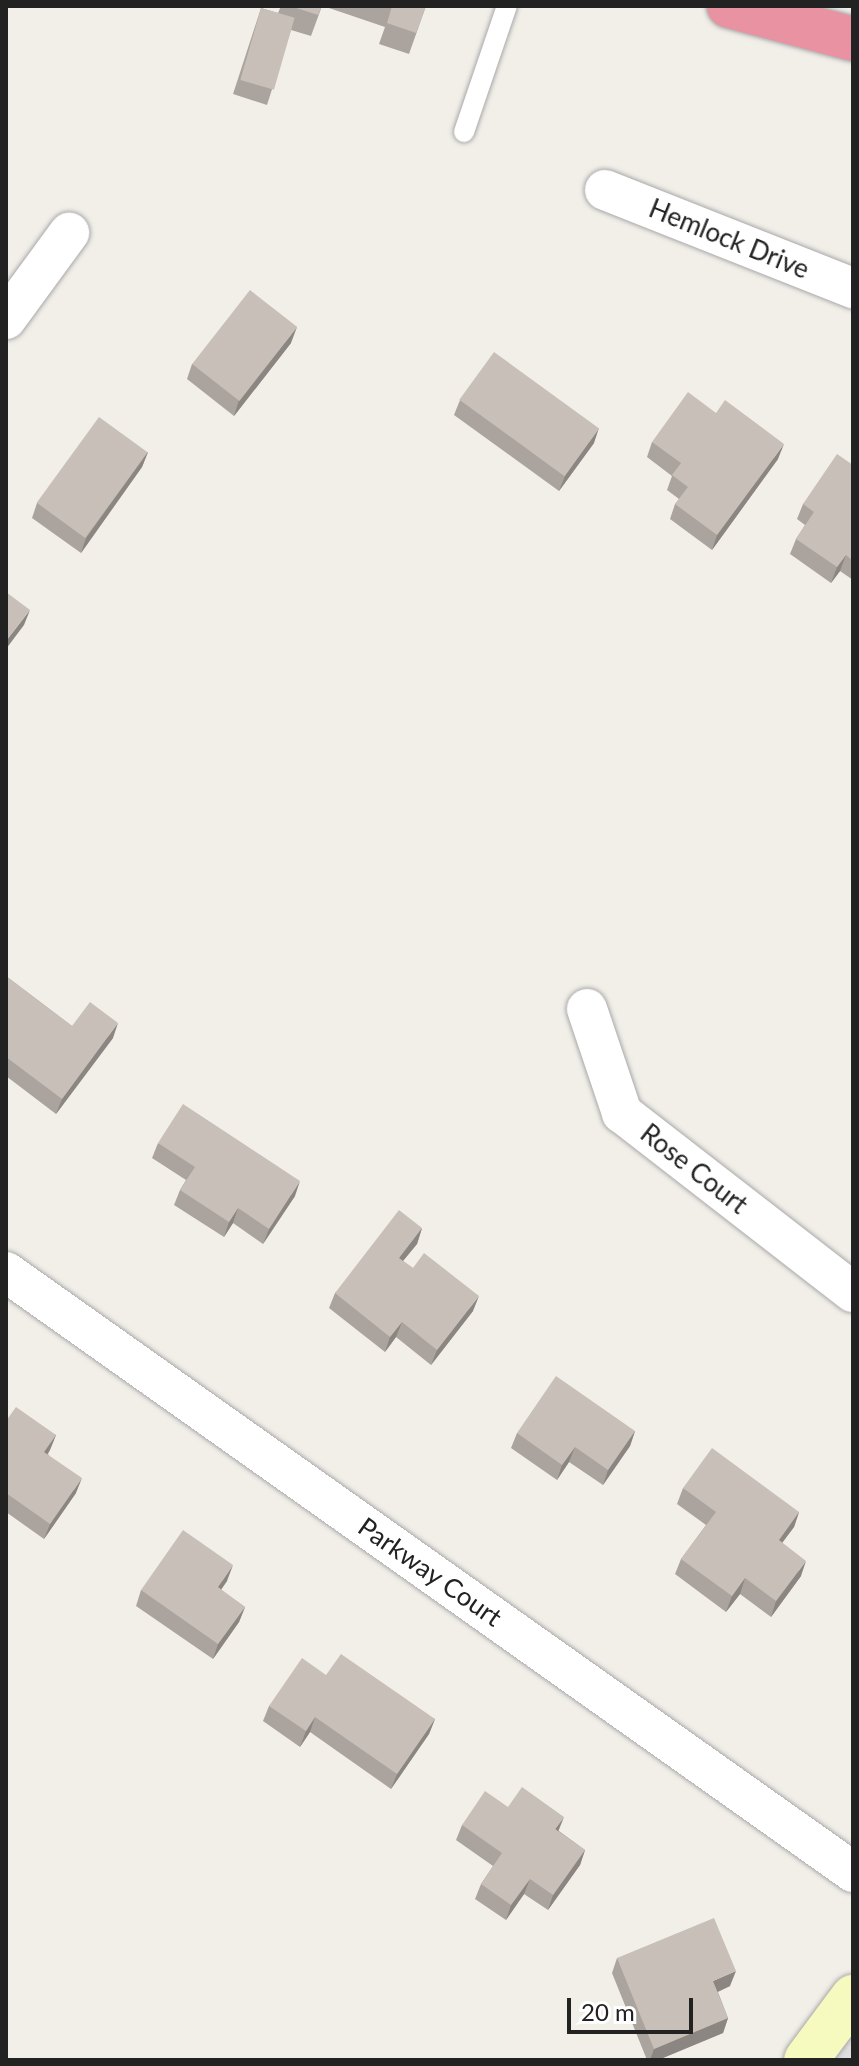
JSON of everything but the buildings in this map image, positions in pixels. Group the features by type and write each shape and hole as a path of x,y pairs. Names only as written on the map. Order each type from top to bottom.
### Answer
{"highway":[{"path":"729,6 853,39"}],"main road":[{"path":"806,2060 853,1997"}],"street":[{"name":"Hemlock Drive","path":"605,190 853,288"},
{"path":"6,319 69,233"},
{"name":"Rose Court","path":"587,1009 622,1113 853,1292"},
{"name":"Parkway Court","path":"6,1272 853,1872"}],"lane":[{"path":"464,132 507,6"}],"shaded area":[{"path":"853,2000 853,2060 807,2060"}]}
